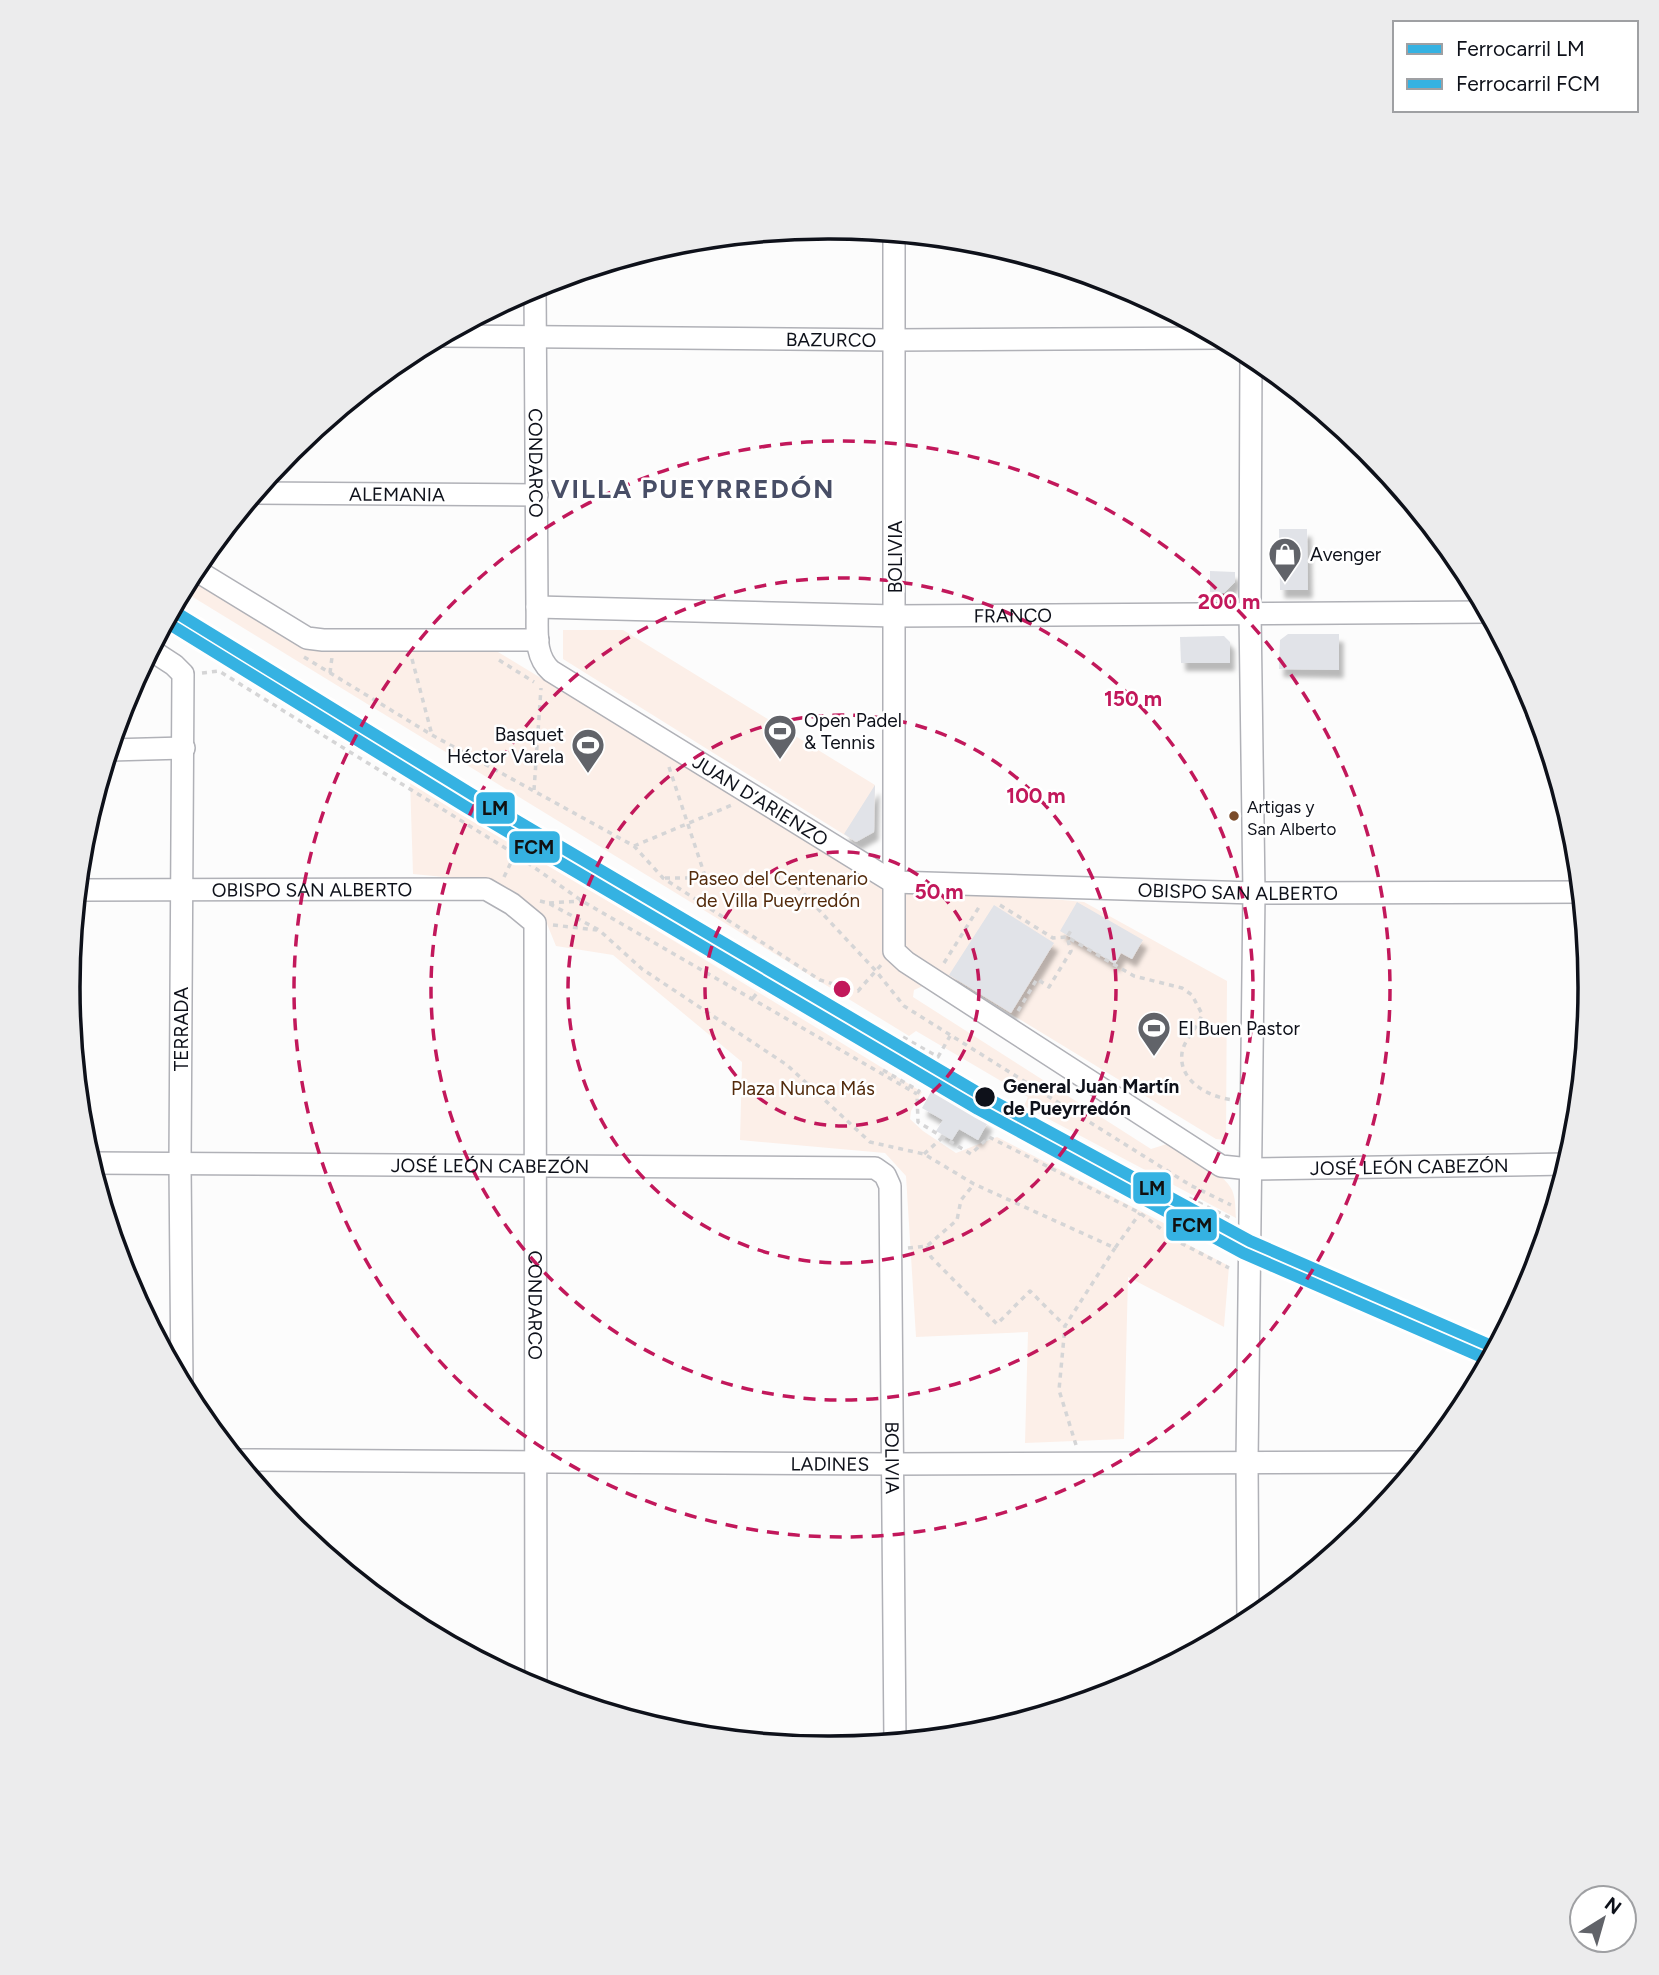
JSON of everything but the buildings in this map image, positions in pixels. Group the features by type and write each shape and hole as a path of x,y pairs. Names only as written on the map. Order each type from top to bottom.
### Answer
{"street":[{"name":"BOLIVIA","path":"893,882 894,242"},
{"name":"CONDARCO","path":"535,300 538,640"},
{"name":"BAZURCO","path":"461,336 894,340 1202,338"},
{"path":"1248,1609 1247,1462 1254,892 1250,613 1251,369"},
{"name":"ALEMANIA","path":"267,493 537,495"},
{"path":"204,575 307,638 538,640 546,679"},
{"name":"FRANCO","path":"537,607 895,616 1477,612"},
{"path":"159,655 183,674"},
{"name":"TERRADA","path":"182,1363 180,1164 183,674"},
{"name":"JUAN D’ARIENZO","path":"546,679 893,882"},
{"path":"119,750 184,748"},
{"path":"893,882 894,950 906,962 1221,1166 1250,1169"},
{"name":"OBISPO SAN ALBERTO","path":"893,882 990,891 1572,892"},
{"path":"486,889 512,904 535,923"},
{"name":"OBISPO SAN ALBERTO","path":"87,890 486,889"},
{"name":"CONDARCO","path":"535,923 536,1676"},
{"name":"JOSÉ LEÓN CABEZÓN","path":"102,1163 875,1168 885,1175"},
{"name":"JOSÉ LEÓN CABEZÓN","path":"1250,1169 1557,1164"},
{"name":"BOLIVIA","path":"885,1175 890,1186 895,1733"},
{"name":"LADINES","path":"249,1460 892,1464 1408,1462"}],"path":[{"path":"295,652 308,653"},
{"path":"411,653 432,735"},
{"path":"489,654 546,679 553,694"},
{"path":"320,655 332,656 330,673 432,735 634,846 663,878 820,980 858,991 882,964"},
{"path":"183,674 219,671 515,854 582,901 917,1094"},
{"path":"534,790 546,679"},
{"path":"680,773 669,767 706,879"},
{"path":"634,846 733,804 723,798"},
{"path":"486,889 504,878 515,854"},
{"path":"663,878 851,877 839,869"},
{"path":"790,879 876,971 904,1006 1251,1222"},
{"path":"933,979 990,891 1053,938 1067,937 1134,976 1172,984 1192,995 1202,1014 1182,1053 1186,1073 1201,1089 1214,1096 1251,1101"},
{"path":"536,900 548,903 599,930 642,969 787,1065 870,1142 924,1154 974,1184 1115,1248"},
{"path":"548,903 582,901"},
{"path":"535,923 599,930"},
{"path":"1007,1027 1037,979 1049,987 1071,951 1067,937 1072,929"},
{"path":"753,998 760,989"},
{"path":"903,1037 938,1057 951,1035"},
{"path":"883,1070 919,1091 918,1122 971,1154 989,1137 1140,1213 1177,1241 1250,1271"},
{"path":"924,1154 943,1137"},
{"path":"889,1249 927,1246 957,1220 961,1200 974,1184"},
{"path":"1189,1198 1251,1222"},
{"path":"1081,1462 1059,1390 1065,1326 1140,1213"},
{"path":"1202,1237 1250,1271"},
{"path":"927,1246 931,1257 997,1324 1030,1291 1065,1326"}],"green space":[{"name":"Paseo del Centenario de Villa Pueyrredón","path":"199,584 308,649 493,649 872,879 881,886 886,900 890,963 925,985 914,990 913,997 1151,1149 1170,1143 1213,1170 1232,1190 1236,1218 1024,1106 1028,1097 916,1031 909,1036 191,596"},
{"name":"Open Padel & Tennis","path":"563,630 623,630 875,785 874,832 856,842 563,659"},
{"name":"Plaza Nunca Más","path":"410,780 922,1092 911,1111 910,1119 956,1153 997,1137 1181,1232 1183,1242 1229,1266 1224,1327 1128,1277 1124,1439 1025,1443 1028,1332 916,1337 906,1176 885,1153 740,1140 742,1062 613,955 556,946 545,919 504,889 485,881 413,874"},
{"name":"El Buen Pastor","path":"901,893 997,894 1084,902 1227,981 1226,1140 1216,1139 918,959 910,952 903,935"}],"rail line":[{"name":"LM","path":"180,615 473,795 985,1097 1250,1241 1487,1344"},
{"name":"FCM","path":"174,627 466,807 978,1109 1243,1253 1481,1356"}],"place":[{"name":"Avenger","path":"1285,584"},
{"name":"Open Padel & Tennis","path":"780,761"},
{"name":"Basquet Héctor Varela","path":"588,775"},
{"name":"Artigas y San Alberto","path":"1234,816"},
{"name":"El Buen Pastor","path":"1154,1058"},
{"name":"General Juan Martín de Pueyrredón","path":"985,1097"}],"district":[{"name":"VILLA PUEYRREDÓN","path":"693,489"}]}
